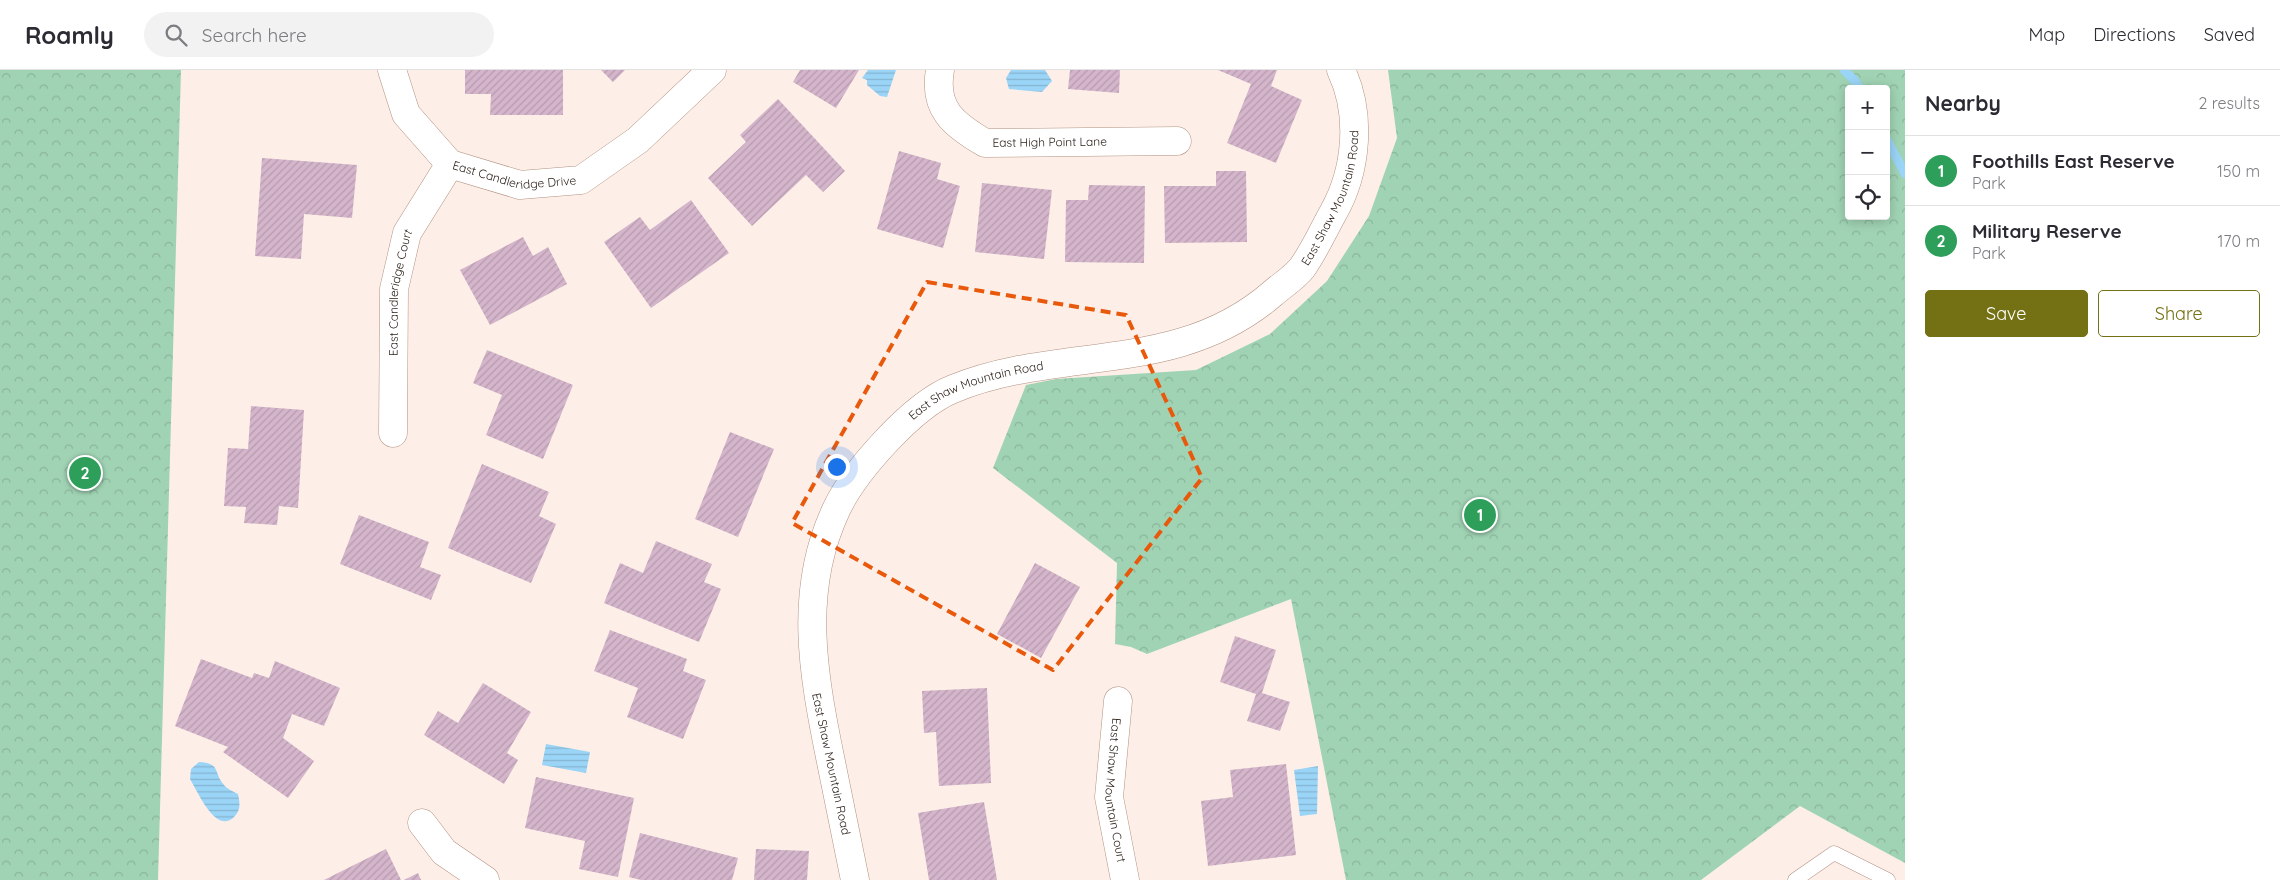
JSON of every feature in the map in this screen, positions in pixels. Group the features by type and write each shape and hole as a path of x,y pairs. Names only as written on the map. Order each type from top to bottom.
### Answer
{"street":[{"name":"East Candleridge Drive","path":"392,70 406,114 450,164 520,185 581,180 638,140 712,70"},
{"name":"East High Point Lane","path":"940,70 938,86 943,108 960,129 985,143 1177,141"},
{"name":"East Shaw Mountain Road","path":"855,880 816,690 811,623 816,567 836,510 869,461 904,422 950,390 998,374 1151,351 1195,340 1253,311 1301,269 1339,202 1353,155 1354,114 1346,80 1341,70"},
{"name":"East Candleridge Court","path":"393,434 394,289 407,233 450,164"},
{"name":"East Shaw Mountain Court","path":"1118,701 1109,797 1125,880"},
{"path":"422,823 444,852 485,880"}],"lane":[{"path":"1795,880 1834,853 1888,880"}],"highlighted area":[{"path":"927,282 1126,315 1202,478 1053,670 792,523"}],"green space":[{"path":"0,70 181,70 158,880 0,880"},
{"path":"1388,70 1905,70 1905,863 1800,806 1701,880 1346,880 1291,599 1147,654 1131,647 1115,644 1117,563 993,468 1026,385 1056,379 1196,370 1270,334 1327,281 1369,216 1397,138"}],"water":[{"path":"868,70 896,70 887,97 880,96 867,85 867,80 862,78"},
{"path":"1011,70 1045,70 1052,81 1042,92 1009,89 1006,78"},
{"path":"546,744 590,752 586,773 542,765"},
{"path":"199,762 214,766 224,785 238,794 238,812 227,821 214,816 208,810 190,779 191,769"},
{"path":"1318,766 1317,814 1300,816 1294,770"}],"building":[{"path":"465,70 563,70 563,115 490,115 491,94 465,94"},
{"path":"601,70 625,70 613,82"},
{"path":"800,70 859,70 836,108 793,82"},
{"path":"1070,70 1120,70 1119,93 1068,89"},
{"path":"1218,70 1277,70 1271,86 1302,100 1276,163 1227,143 1251,84"},
{"path":"778,99 845,171 823,192 806,175 752,226 708,178 746,142 740,135"},
{"path":"899,151 941,163 937,179 960,186 943,248 877,229"},
{"path":"262,158 357,165 352,218 304,214 301,259 255,256"},
{"path":"1216,171 1246,171 1247,242 1165,243 1164,186 1216,186"},
{"path":"982,183 1052,190 1044,259 975,252"},
{"path":"1089,185 1145,186 1144,263 1065,262 1066,200 1088,200"},
{"path":"691,200 729,253 651,308 604,242 640,217 650,230"},
{"path":"523,237 533,256 548,247 567,284 490,325 460,270"},
{"path":"487,350 573,385 543,459 486,435 502,395 473,383"},
{"path":"251,406 304,410 298,508 279,506 277,525 244,523 246,507 224,506 228,448 248,449"},
{"path":"730,432 774,449 738,537 695,519"},
{"path":"482,464 549,492 539,516 556,524 531,583 448,548"},
{"path":"359,515 429,542 420,567 441,575 431,600 340,564"},
{"path":"656,541 712,564 704,582 721,589 699,642 604,603 620,563 643,573"},
{"path":"1035,563 1080,587 1041,658 997,634"},
{"path":"610,630 687,659 683,671 706,680 683,739 627,717 638,688 594,671"},
{"path":"1235,636 1276,650 1262,693 1290,702 1280,731 1247,721 1256,694 1220,682"},
{"path":"201,659 252,678 254,673 269,678 275,661 340,688 324,726 292,714 283,738 314,761 288,798 223,752 228,747 175,726"},
{"path":"483,683 531,712 507,753 518,760 504,784 424,735 438,711 458,723"},
{"path":"987,688 991,783 939,786 936,732 924,733 922,691"},
{"path":"1286,764 1296,855 1208,866 1201,801 1233,797 1230,770"},
{"path":"536,777 634,798 618,877 579,869 585,841 525,828"},
{"path":"984,802 997,880 929,880 918,813"},
{"path":"640,833 738,858 732,880 641,880 629,877"},
{"path":"386,849 401,880 324,880"},
{"path":"756,849 809,851 807,880 754,880"},
{"path":"418,873 421,880 404,880"}],"waterway":[{"path":"1844,70 1858,85"},
{"path":"1890,146 1905,174"}],"place":[{"name":"Military Reserve","path":"85,473"},
{"name":"Foothills East Reserve","path":"1480,515"}]}
